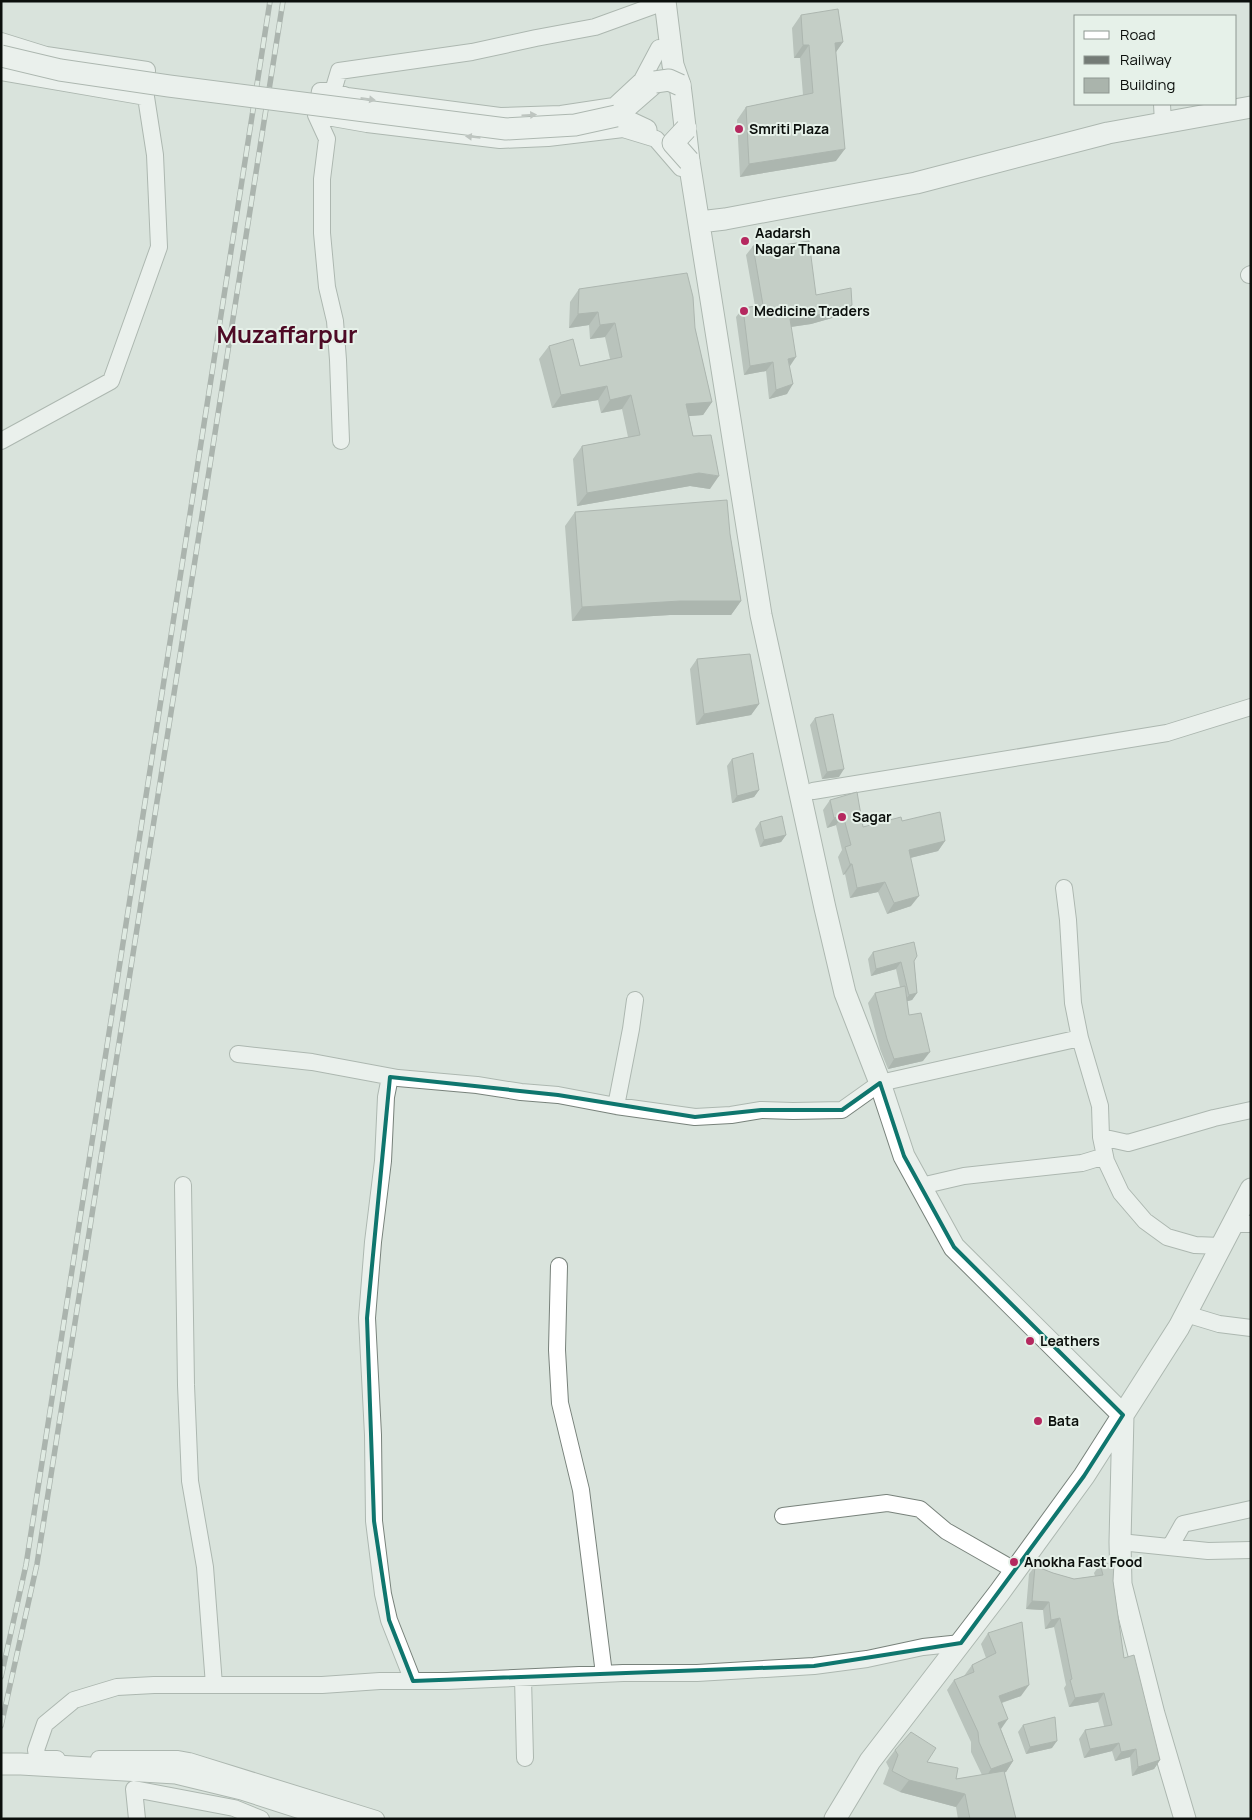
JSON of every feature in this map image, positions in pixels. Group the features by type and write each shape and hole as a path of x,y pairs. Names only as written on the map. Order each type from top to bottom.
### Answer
{"main road":[{"path":"677,1 708,221 772,618 813,791 833,890 825,908"},
{"path":"657,3 659,48 685,165"},
{"path":"657,3 676,75 680,136 761,614 845,993 880,1083 904,1156 954,1246 1123,1415 1121,1584 1154,1714 1185,1819"},
{"path":"1,56 60,70 169,86 506,129 575,125 616,116 649,88 676,75"},
{"path":"646,130 638,116 638,107 649,88"},
{"path":"708,221 916,183 1108,134 1162,113 1251,107"},
{"path":"616,116 660,139 680,136"},
{"path":"835,1819 870,1761 1016,1571 1084,1476 1186,1314 1221,1246 1242,1224 1251,1188"},
{"path":"1,1764 176,1773 242,1789 335,1819"}],"street":[{"path":"333,91 339,71 472,52 595,27 657,3"},
{"path":"1,41 46,55 147,70 146,97 155,155 159,247 111,381 1,441"},
{"path":"341,441 338,350 335,321 327,287 322,233 322,179 327,140 316,115 320,91 333,91 347,96 500,116 561,114 614,106 642,80 659,48"},
{"path":"1,72 146,97"},
{"path":"316,115 367,124 500,140 548,138 623,129 656,140 685,165"},
{"path":"813,791 1167,733 1210,718 1251,707"},
{"path":"1064,888 1073,1003 1080,1038 1100,1106 1101,1136 1105,1156 1121,1193 1145,1221 1167,1237 1195,1245 1221,1246"},
{"path":"616,1106 635,1000"},
{"path":"238,1054 312,1062 390,1077 558,1095 616,1106 695,1117 731,1115 761,1110 842,1110 880,1083 1080,1038"},
{"path":"390,1077 386,1097 382,1170 373,1242 367,1318 373,1435 374,1521 383,1594 389,1620 413,1681"},
{"path":"1101,1136 1128,1143 1214,1118 1251,1110"},
{"path":"921,1186 964,1176 1082,1162 1105,1156"},
{"path":"183,1185 186,1385 190,1481 205,1567 214,1685"},
{"path":"559,1266 557,1350 560,1403 581,1490 604,1674"},
{"path":"1186,1314 1219,1324 1251,1328"},
{"path":"784,1516 887,1503 920,1509 946,1531 1016,1571"},
{"path":"1170,1547 1183,1524 1251,1509"},
{"path":"1120,1542 1208,1551 1251,1550"},
{"path":"376,1819 178,1759 44,1759 37,1756 36,1750 45,1724 74,1700 116,1687 154,1685 322,1685 380,1681 697,1673 814,1666 867,1659 924,1647 961,1643"},
{"path":"523,1678 525,1758"},
{"path":"137,1819 134,1789 234,1808 260,1819"}],"highlighted area":[{"path":"390,1077 558,1095 695,1117 761,1110 842,1110 880,1083 904,1156 954,1247 1123,1415 1084,1476 961,1643 814,1666 413,1681 389,1620 374,1521 367,1318"}],"building":[{"path":"838,9 843,42 835,43 845,149 749,164 746,107 813,93 809,45 803,45 801,15"},
{"path":"809,241 816,295 851,288 852,305 818,315 790,319 796,357 788,359 793,384 776,390 773,362 750,366 743,308 763,305 753,246 770,244 771,247"},
{"path":"687,273 693,297 695,328 712,402 686,404 693,436 711,435 719,476 699,473 587,493 582,446 640,435 631,395 610,400 607,386 561,395 549,346 573,339 580,366 622,357 615,323 600,325 598,312 578,314 579,289"},
{"path":"727,500 730,534 741,601 680,601 582,607 575,512"},
{"path":"750,654 759,704 704,714 697,659"},
{"path":"833,714 844,769 827,772 815,718"},
{"path":"753,753 759,790 737,796 732,759"},
{"path":"857,792 863,827 901,817 902,821 940,812 945,841 909,850 919,896 894,903 885,882 857,888 852,864 850,864 845,847 851,845 843,815 834,818 830,800"},
{"path":"782,816 786,835 764,840 760,822"},
{"path":"914,942 917,956 914,961 917,993 909,995 901,962 876,969 873,952"},
{"path":"905,986 909,1015 921,1013 930,1052 894,1059 875,993"},
{"path":"1114,1563 1113,1581 1124,1658 1134,1655 1160,1760 1138,1767 1136,1749 1121,1752 1119,1743 1090,1749 1085,1730 1112,1725 1104,1693 1075,1698 1070,1680 1072,1679 1060,1618 1051,1620 1049,1602 1032,1601 1035,1566 1074,1579 1103,1575 1100,1564"},
{"path":"1022,1622 1029,1685 999,1696 1008,1719 998,1723 1013,1761 991,1769 979,1742 978,1732 954,1680 974,1672 972,1665 996,1653 988,1633"},
{"path":"1055,1717 1057,1741 1030,1747 1023,1725"},
{"path":"911,1732 936,1748 927,1762 958,1768 956,1779 1004,1771 1016,1819 970,1819 965,1794 909,1780 892,1771 898,1755 895,1750"}],"railway":[{"path":"1,1677 26,1565 270,1"},
{"path":"1,1726 37,1564 283,1"}],"place":[{"name":"Smriti Plaza","path":"739,129"},
{"name":"Aadarsh Nagar Thana","path":"745,241"},
{"name":"Medicine Traders","path":"744,311"},
{"name":"Sagar","path":"842,817"},
{"name":"Leathers","path":"1030,1341"},
{"name":"Bata","path":"1038,1421"},
{"name":"Anokha Fast Food","path":"1014,1562"}],"district":[{"name":"Muzaffarpur","path":"287,335"}]}
